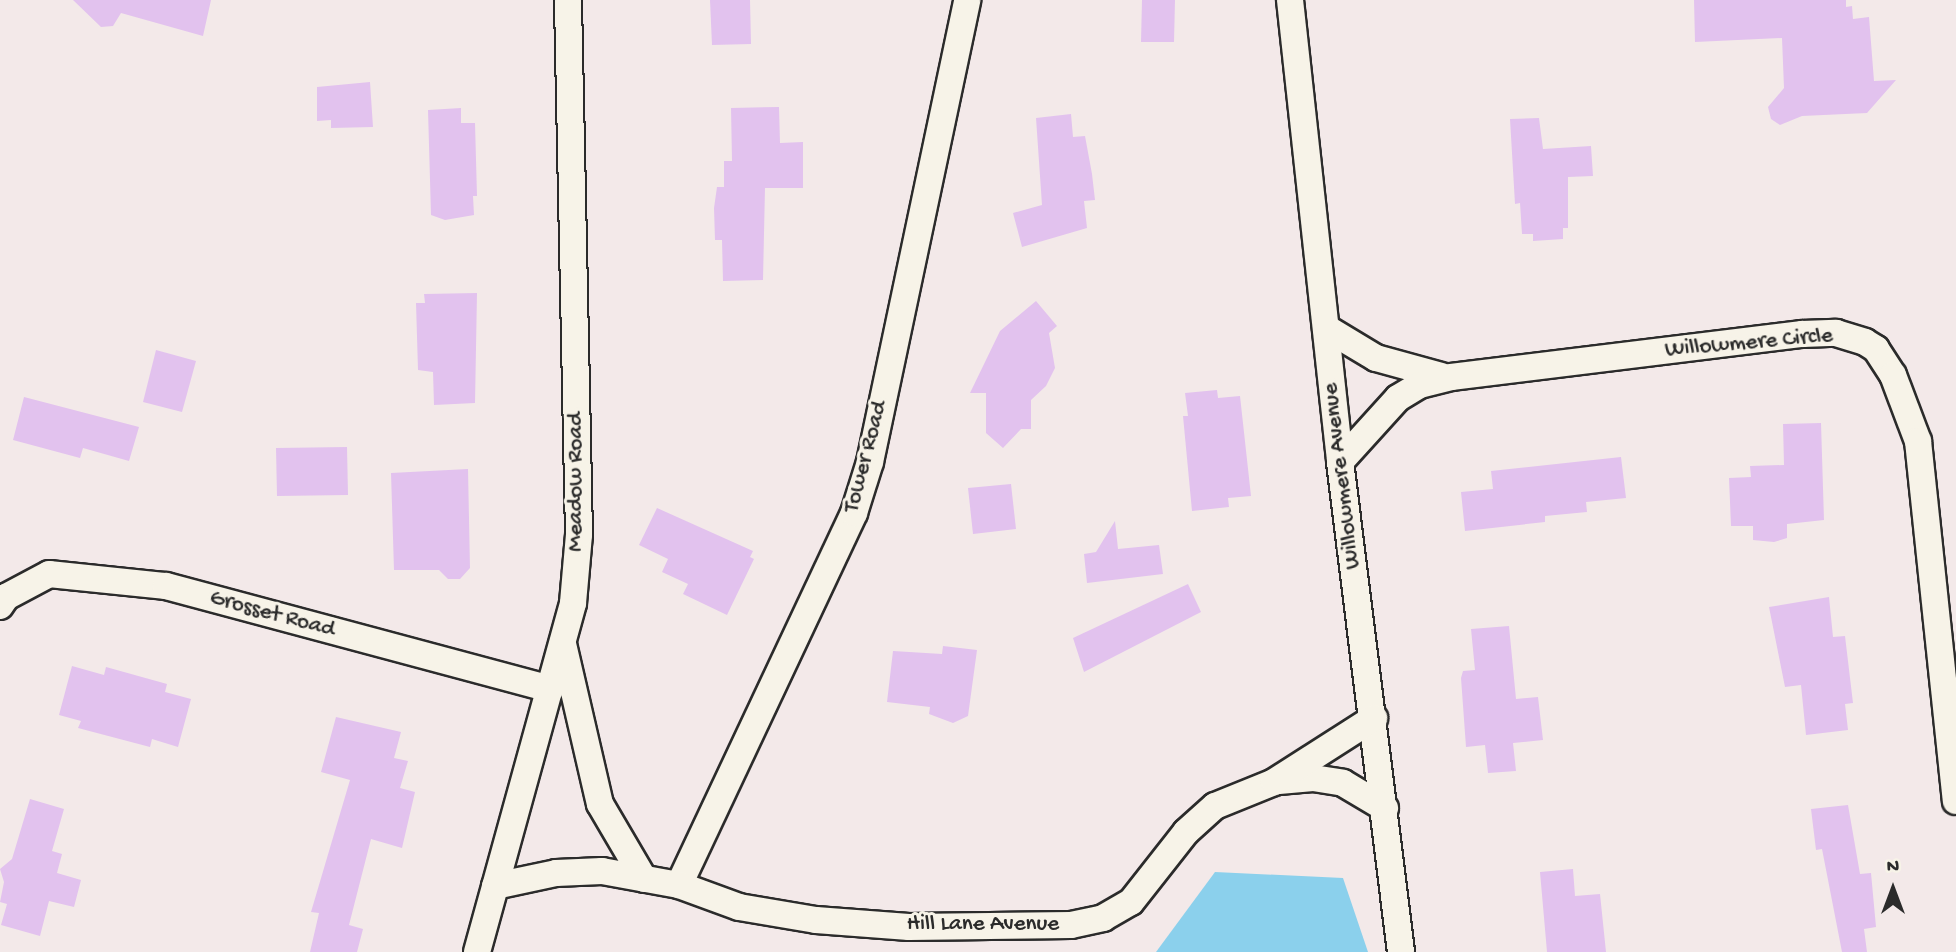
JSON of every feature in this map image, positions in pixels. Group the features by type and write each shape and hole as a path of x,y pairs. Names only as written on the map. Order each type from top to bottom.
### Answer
{"street":[{"name":"Meadow Road","path":"477,952 573,603 579,535 568,0"},
{"name":"Tower Road","path":"679,885 854,513 870,461 967,0"},
{"name":"Willowmere Avenue","path":"1290,0 1340,461 1401,952"},
{"name":"Willowmere Circle","path":"1326,328 1389,363 1423,375 1451,377"},
{"name":"Willowmere Circle","path":"1340,461 1398,398 1420,385 1451,377 1802,334 1836,333 1876,349 1906,401 1918,441 1956,801"},
{"name":"Grosset Road","path":"0,606 6,597 49,574 166,586 550,689"},
{"path":"563,642 600,804 644,878"},
{"name":"Hill Lane Avenue","path":"495,886 556,873 602,872 679,885 739,907 816,920 909,927 1070,925 1103,918 1131,902 1186,832 1215,806 1274,782 1374,718"},
{"name":"Hill Lane Avenue","path":"1274,782 1313,778 1343,783 1385,808"}],"water":[{"path":"1215,872 1343,878 1368,952 1156,952"}],"building":[{"path":"73,0 211,0 203,36 121,13 113,26 101,27"},
{"path":"710,0 750,0 751,44 712,45"},
{"path":"1142,0 1175,0 1174,42 1141,42"},
{"path":"1694,0 1846,0 1846,7 1852,6 1853,19 1869,17 1874,81 1896,80 1867,113 1802,116 1780,125 1771,119 1768,107 1784,88 1782,38 1695,42"},
{"path":"370,82 373,127 331,128 331,120 317,121 317,87"},
{"path":"779,107 780,143 803,142 803,188 765,188 763,280 723,281 722,240 715,240 714,208 717,187 724,187 724,161 732,161 731,108"},
{"path":"461,108 461,123 475,123 477,196 473,196 474,215 445,220 431,215 428,110"},
{"path":"1071,114 1073,137 1085,136 1092,174 1095,200 1084,201 1087,228 1022,247 1013,213 1042,205 1036,118"},
{"path":"1539,118 1543,149 1591,146 1593,176 1568,177 1568,228 1563,228 1563,239 1533,241 1533,234 1522,234 1520,203 1515,204 1510,119"},
{"path":"477,293 475,403 434,405 433,372 418,370 416,303 425,303 424,294"},
{"path":"1036,301 1057,326 1049,333 1055,368 1046,386 1031,400 1031,429 1021,429 1003,448 986,433 986,393 970,393 1000,331"},
{"path":"156,350 196,361 182,412 143,402"},
{"path":"1217,390 1218,398 1240,396 1251,496 1228,498 1229,507 1192,511 1183,416 1188,416 1185,393"},
{"path":"24,397 139,427 129,461 83,448 80,458 13,440"},
{"path":"1821,423 1824,520 1787,524 1787,538 1774,542 1753,540 1753,526 1731,526 1729,478 1751,477 1750,466 1784,465 1783,424"},
{"path":"347,447 348,495 277,496 276,448"},
{"path":"1621,457 1626,498 1586,502 1587,512 1545,516 1545,522 1465,531 1461,492 1493,489 1491,471"},
{"path":"468,469 470,568 460,579 448,579 439,570 394,570 391,473"},
{"path":"1011,484 1016,529 973,534 968,488"},
{"path":"657,508 753,551 750,557 754,559 727,615 683,594 688,584 662,572 668,559 639,545"},
{"path":"1115,521 1118,549 1159,545 1163,574 1087,583 1084,554 1096,552"},
{"path":"1188,584 1201,612 1084,672 1073,638"},
{"path":"1829,597 1833,637 1845,636 1853,703 1845,704 1848,730 1806,735 1801,685 1785,687 1769,607"},
{"path":"1509,626 1516,699 1538,697 1543,740 1513,743 1516,771 1488,773 1485,745 1466,747 1461,678 1463,671 1475,670 1471,629"},
{"path":"943,646 977,650 968,716 953,723 929,714 930,707 887,702 893,651 942,654"},
{"path":"72,666 104,675 106,667 167,684 165,692 191,699 178,747 152,739 150,747 78,728 81,721 59,715"},
{"path":"336,717 401,732 394,758 408,761 400,788 415,792 402,848 371,839 349,925 363,929 357,952 310,952 319,913 311,912 350,780 321,772"},
{"path":"30,799 64,809 52,851 62,854 57,873 81,880 74,907 49,901 40,936 1,925 7,904 0,902 4,882 0,869 12,859"},
{"path":"1848,805 1860,874 1871,873 1876,927 1864,929 1867,952 1842,952 1822,849 1816,850 1811,809"},
{"path":"1573,869 1575,896 1600,894 1606,952 1547,952 1540,872"}]}
